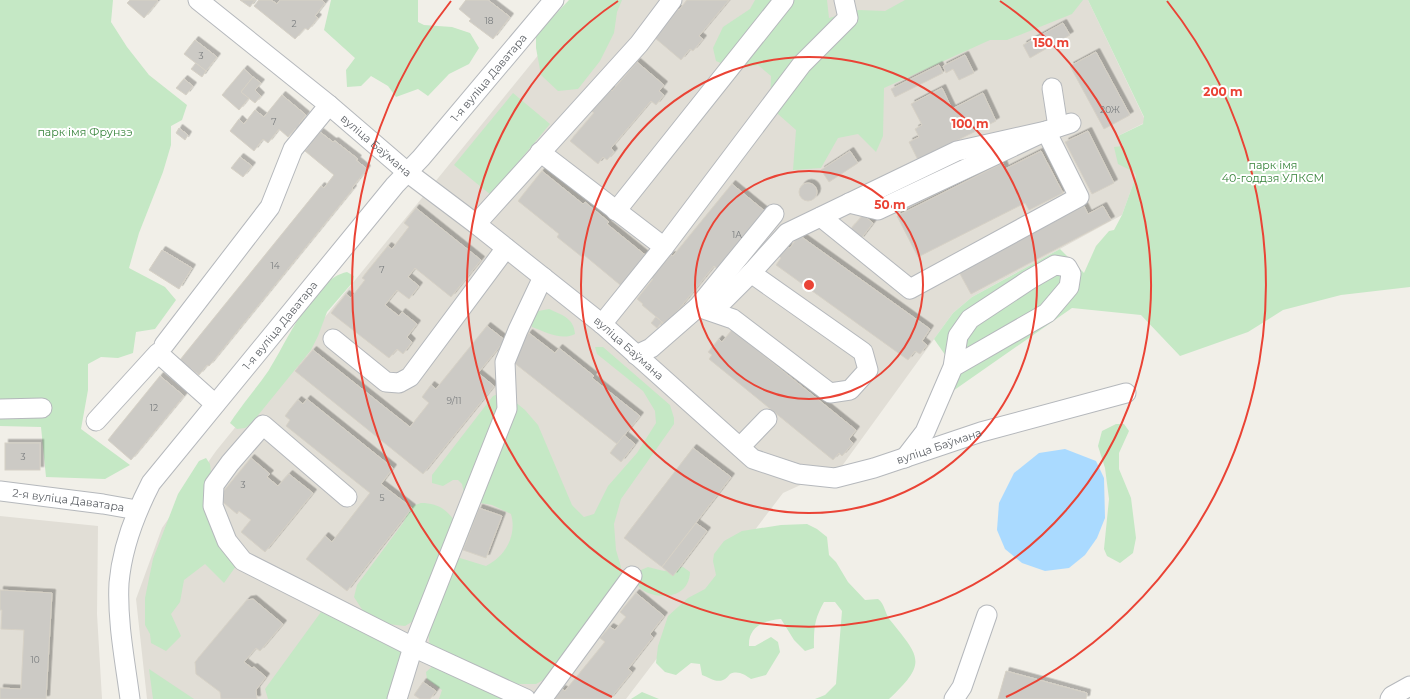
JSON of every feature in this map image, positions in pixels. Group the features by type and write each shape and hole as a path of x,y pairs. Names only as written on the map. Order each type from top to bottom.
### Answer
{"street":[{"name":"вуліца Баўмана","path":"198,0 329,105 407,172 544,277 602,324 753,459 798,474 835,478 874,468 981,432 1126,393"},
{"name":"1-я вуліца Даватара","path":"130,699 120,622 119,583 127,541 137,510 151,483 407,172 421,158 554,0"},
{"path":"476,224 639,44 672,0"},
{"path":"616,211 784,0"},
{"path":"602,324 664,247 802,64 848,18 844,0"},
{"path":"820,217 910,289 1079,196 1059,127 1052,88"},
{"path":"164,345 270,207 293,149 329,105"},
{"path":"636,355 651,348 706,309 751,273 787,233 957,150 1059,127"},
{"path":"540,152 664,247"},
{"path":"706,309 774,214"},
{"path":"333,339 386,382 399,383 410,378 506,248"},
{"path":"905,458 925,432 953,366 958,336 970,319 1029,280 1055,265 1067,267 1071,274 1069,287 1047,313 953,366"},
{"path":"706,309 734,319 830,393 850,390 868,370 863,352 751,273"},
{"path":"397,699 413,647 507,409 505,362 518,330 544,277"},
{"path":"96,421 158,353 215,404"},
{"path":"0,409 42,408"},
{"path":"740,447 768,419"},
{"path":"347,497 264,425 230,463 214,485 213,506 227,541 243,561 413,647 526,699"},
{"name":"2-я вуліца Даватара","path":"0,491 103,504 137,510"},
{"path":"542,699 632,576"},
{"path":"954,699 962,687 987,615"},
{"path":"1390,699 1392,696 1410,686"}],"shaded area":[{"path":"583,0 1088,0 1146,122 1118,136 1136,176 1122,215 972,297 953,313 842,466 783,493 626,699 147,699 136,599 162,528 216,451"},
{"path":"0,516 98,526 97,614 102,699 0,699"}],"green space":[{"name":"парк імя Фрунзэ","path":"0,0 113,0 111,22 127,47 149,75 187,105 182,120 171,126 171,145 163,172 139,233 129,268 165,287 176,300 155,329 136,332 133,353 118,358 101,357 88,364 88,390 81,429 130,465 105,479 46,477 41,427 0,426"},
{"path":"331,0 418,0 418,22 424,25 452,27 470,33 479,48 469,64 449,74 428,96 418,89 396,97 388,86 371,76 361,86 347,87 346,70 355,58 324,30"},
{"path":"569,0 622,0 617,12 614,33 600,61 578,89 558,91 541,75 536,48 536,35"},
{"path":"755,0 827,0 829,18 859,10 885,11 905,0 1083,0 1072,14 1007,40 990,40 884,88 883,136 876,152 858,134 838,138 821,168 793,170 796,130 770,107 771,76 758,65 735,69 716,61 713,48 723,27 750,9"},
{"name":"парк імя 40-годдзя УЛКСМ","path":"1088,0 1410,0 1410,287 1341,295 1283,310 1248,332 1180,356 1141,315 1072,308 950,393 948,359 934,339 953,313 972,297 1060,249 1084,273 1096,246 1109,231 1114,230 1122,215 1136,176 1134,172 1118,164 1114,147 1123,146 1118,136 1143,124 1144,117"},
{"path":"513,93 550,124 491,195 454,165"},
{"path":"347,272 354,276 353,282 327,312 311,350 251,424 245,428 237,429 230,423 269,370 302,313 323,286 335,277"},
{"path":"549,309 563,315 570,321 575,334 564,337 532,327 530,320 533,312"},
{"path":"595,347 603,347 670,405 674,418 674,424 621,499 614,524 616,550 621,567 621,578 554,674 536,684 515,684 430,647 428,632 451,566 460,558 486,566 493,562 504,551 511,537 512,530 511,514 492,505 469,501 465,497 462,484 458,480 453,480 443,486 432,483 432,475 493,396 501,393 508,396 525,410 538,425 572,505 584,517 594,514 608,486 637,453 656,423 655,411 643,391 597,354"},
{"path":"1116,424 1124,424 1129,431 1119,453 1119,469 1131,498 1136,538 1133,553 1120,563 1107,556 1104,549 1109,499 1105,468 1098,446 1102,431"},
{"path":"206,458 210,464 211,472 206,487 208,510 216,540 236,566 224,583 205,564 184,580 180,602 171,614 181,636 166,651 151,643 150,634 145,625 145,598 153,559 178,494 199,461"},
{"path":"421,503 440,507 454,520 415,620 405,626 378,623 367,617 354,597 357,585 403,523 412,506"},
{"path":"807,524 817,529 827,537 829,555 836,562 848,582 865,600 878,599 880,601 884,606 888,618 908,643 913,652 915,660 914,668 910,677 889,699 815,699 825,695 836,684 842,611 835,602 824,602 815,624 814,648 805,651 794,640 781,619 763,623 754,629 749,639 749,646 755,646 771,637 778,642 780,652 766,675 751,679 741,674 733,673 724,680 718,681 702,675 700,664 691,663 676,675 665,672 656,663 658,646 668,616 688,598 705,589 716,575 713,561 714,554 724,541 742,531 781,525"},
{"path":"648,567 664,571 683,567 690,572 689,580 686,586 676,594 662,596 648,593 640,588 637,581 641,570"},
{"path":"321,612 403,652 387,699 268,699 265,689"},
{"path":"433,666 510,699 439,699 442,690 427,679 426,672"},
{"path":"149,669 194,699 153,699"},
{"path":"642,692 659,699 631,699"}],"water":[{"path":"1065,449 1096,461 1104,478 1105,518 1097,538 1085,555 1069,568 1045,571 1022,563 1005,549 997,530 999,503 1014,473 1039,453"}],"building":[{"path":"130,0 158,1 144,18 127,3"},
{"path":"240,0 255,0 250,7"},
{"path":"259,0 271,0 277,4 280,0 322,0 325,3 315,16 318,18 308,30 305,28 295,39 254,6"},
{"path":"466,0 488,0 510,17 493,39 469,21 471,19 459,9"},
{"path":"687,0 729,0 699,36 703,39 693,51 690,49 681,60 655,38 675,8 679,10"},
{"path":"1063,23 1070,35 1030,58 1023,45"},
{"path":"195,40 217,57 206,71 184,54"},
{"path":"1096,52 1130,115 1104,129 1070,66"},
{"path":"965,55 974,73 959,80 953,69 946,73 943,66"},
{"path":"637,62 664,85 659,91 664,95 656,105 651,101 611,148 614,152 607,160 603,157 598,164 570,141 594,113 589,109 607,87 612,91"},
{"path":"196,63 206,71 202,77 191,69"},
{"path":"939,65 943,73 895,97 891,89"},
{"path":"244,69 253,77 241,92 249,98 239,110 222,95"},
{"path":"253,77 261,83 255,90 261,96 255,103 241,92"},
{"path":"184,79 193,86 186,95 176,88"},
{"path":"942,88 952,109 983,93 996,121 918,160 909,142 919,137 915,129 922,125 911,104"},
{"path":"282,95 306,115 299,124 301,125 298,129 296,128 288,137 279,129 268,143 263,139 254,151 230,131 239,119 244,124 255,110 264,117"},
{"path":"179,128 188,135 185,140 176,133"},
{"path":"1088,131 1114,183 1092,194 1065,142"},
{"path":"320,132 333,142 335,141 358,159 356,160 367,169 352,188 353,189 209,366 207,365 199,375 180,360 321,186 324,188 334,175 305,151"},
{"path":"850,151 858,163 829,182 821,170"},
{"path":"1041,151 1063,193 1029,210 1025,203 918,257 897,216 1003,163 1005,169"},
{"path":"240,157 252,166 243,177 231,168"},
{"path":"542,171 583,204 585,202 609,222 607,224 649,258 625,289 584,255 582,257 557,237 559,234 518,201"},
{"path":"808,183 814,186 817,192 814,198 808,201 802,198 799,192 802,186"},
{"path":"732,184 766,212 719,270 714,266 666,325 637,299 653,279 651,278 671,255 673,256"},
{"path":"1084,206 1088,214 1103,206 1111,220 971,294 959,272"},
{"path":"416,208 481,260 451,297 415,268 408,277 419,286 409,299 397,290 385,305 399,316 402,312 417,324 407,337 412,342 403,354 397,349 389,358 331,313 346,294 351,298 365,280 362,278 388,246 392,249 409,227 404,223"},
{"path":"863,215 873,223 860,240 849,231"},
{"path":"799,235 930,329 922,341 927,345 920,354 915,351 908,360 776,265 781,258 775,253 782,243 790,248"},
{"path":"162,250 192,268 179,289 149,270"},
{"path":"656,317 662,322 657,328 651,323"},
{"path":"487,326 505,340 478,373 494,386 423,474 295,371 313,350 410,427 429,403 422,397 431,385 436,389"},
{"path":"732,330 856,430 849,439 853,443 842,456 839,453 833,460 709,359 712,355 708,352 719,339 722,342"},
{"path":"529,333 555,353 559,348 594,376 592,378 640,416 617,444 508,358"},
{"path":"160,376 184,396 131,460 108,440"},
{"path":"307,399 393,468 381,484 412,508 347,591 306,559 325,536 332,542 370,493 286,426 290,420 285,416 291,408 298,400 303,404"},
{"path":"624,435 635,444 621,462 610,453"},
{"path":"5,443 40,443 40,470 5,470"},
{"path":"693,448 731,477 662,567 624,538"},
{"path":"251,458 270,474 267,477 278,486 289,474 313,493 265,552 241,532 251,520 239,511 237,514 218,498"},
{"path":"479,508 502,516 486,558 463,550"},
{"path":"696,523 707,531 673,576 662,567"},
{"path":"0,590 52,593 46,699 0,699 0,688 21,689 24,630 1,629 2,610 0,610"},
{"path":"636,593 664,616 650,634 653,637 628,669 632,672 610,699 554,699 562,689 565,691 605,642 600,638 610,627 615,630 626,617 620,612"},
{"path":"253,599 283,624 260,651 256,648 244,662 252,668 254,667 266,677 256,690 257,699 221,699 220,692 196,674 195,662 247,600"},
{"path":"1006,671 1087,693 1086,699 998,699"},
{"path":"423,682 436,691 430,699 420,699 414,695"}]}
